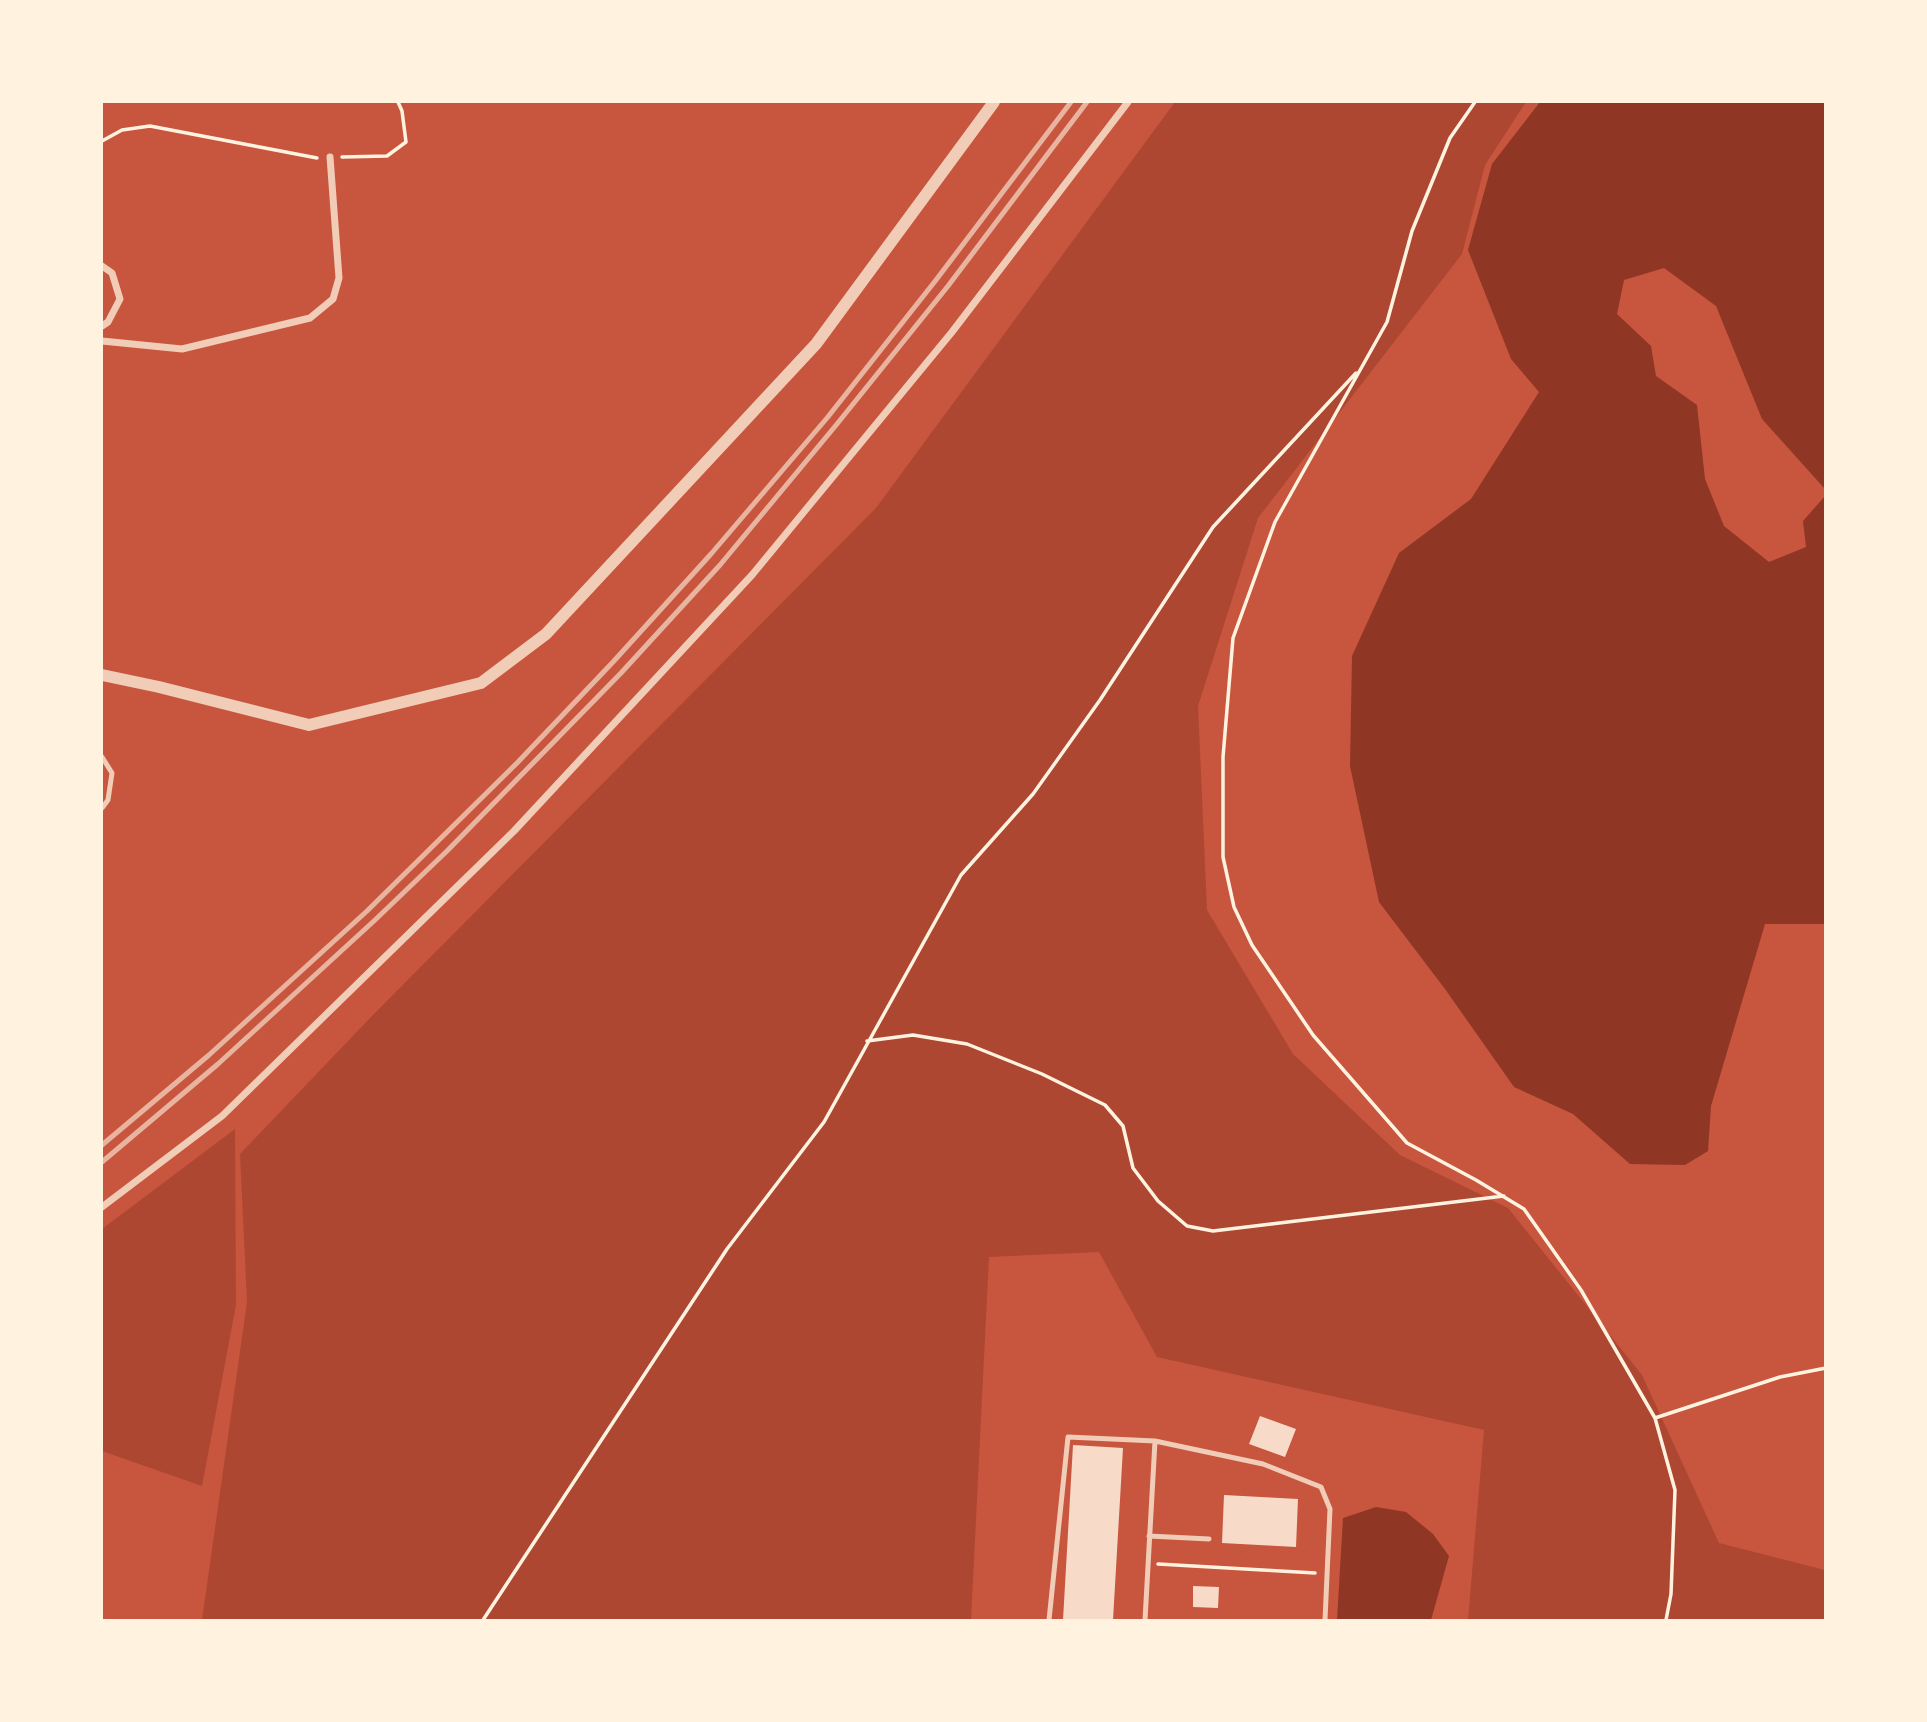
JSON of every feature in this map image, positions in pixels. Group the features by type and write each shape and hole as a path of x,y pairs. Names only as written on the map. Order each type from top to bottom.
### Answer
{"street":[{"path":"102,675 309,725 481,683 546,634 817,344 994,102"},
{"path":"102,1207 222,1116 514,831 743,586 952,332 1128,102"},
{"path":"102,341 182,349 310,318 333,299 340,278 330,157"},
{"path":"102,266 112,273 120,299 108,322 102,326"}],"lane":[{"path":"102,757 112,773 108,800 102,808"},
{"path":"1049,1620 1068,1437 1155,1441 1263,1464 1321,1487 1330,1510 1325,1620"},
{"path":"1145,1620 1155,1441"},
{"path":"1149,1536 1209,1539"}],"path":[{"path":"102,141 121,130 150,126 311,159 387,156 406,142 402,111 398,102"},
{"path":"1475,102 1450,138 1412,231 1387,322 1275,522 1233,638 1223,757 1223,857 1234,907 1252,945 1313,1035 1407,1143 1524,1209 1581,1290 1655,1419 1675,1490 1671,1594 1666,1620"},
{"path":"483,1620 727,1250 824,1122 961,876 1034,794 1100,700 1213,527 1361,368"},
{"path":"867,1041 913,1035 967,1044 1042,1074 1105,1105 1123,1126 1133,1168 1158,1201 1187,1226 1213,1231 1504,1196"},
{"path":"1655,1419 1780,1377 1825,1368"},
{"path":"1147,1564 1327,1574"}],"shaded area":[{"path":"1175,102 1526,102 1485,165 1462,254 1258,518 1198,706 1207,910 1293,1054 1400,1155 1508,1208 1642,1375 1719,1543 1825,1570 1825,1620 1468,1620 1484,1430 1157,1357 1099,1252 989,1257 971,1620 202,1620 247,1302 240,1154 370,1018 876,508"},
{"path":"1540,102 1825,102 1825,489 1762,419 1716,306 1664,268 1624,280 1617,314 1651,346 1656,376 1697,405 1705,479 1724,526 1769,562 1806,547 1803,521 1825,496 1825,924 1765,924 1711,1106 1708,1151 1685,1165 1630,1164 1573,1114 1514,1087 1379,902 1350,766 1352,656 1399,553 1471,499 1539,392 1511,359 1468,250 1492,164"},
{"path":"235,1129 236,1305 202,1486 102,1451 102,1229"},
{"path":"1376,1507 1406,1512 1433,1534 1449,1556 1431,1620 1337,1620 1343,1518"}],"building":[{"path":"1260,1416 1296,1429 1285,1457 1249,1444"},
{"path":"1073,1445 1123,1448 1113,1620 1063,1620"},
{"path":"1224,1495 1298,1499 1296,1547 1222,1543"},
{"path":"1193,1586 1219,1587 1218,1608 1193,1607"}],"railway":[{"path":"102,1145 209,1055 367,911 517,763 613,662 711,554 827,418 1071,102"},
{"path":"102,1162 218,1064 375,920 447,851 621,673 720,565 837,424 948,286 1087,102"}]}
